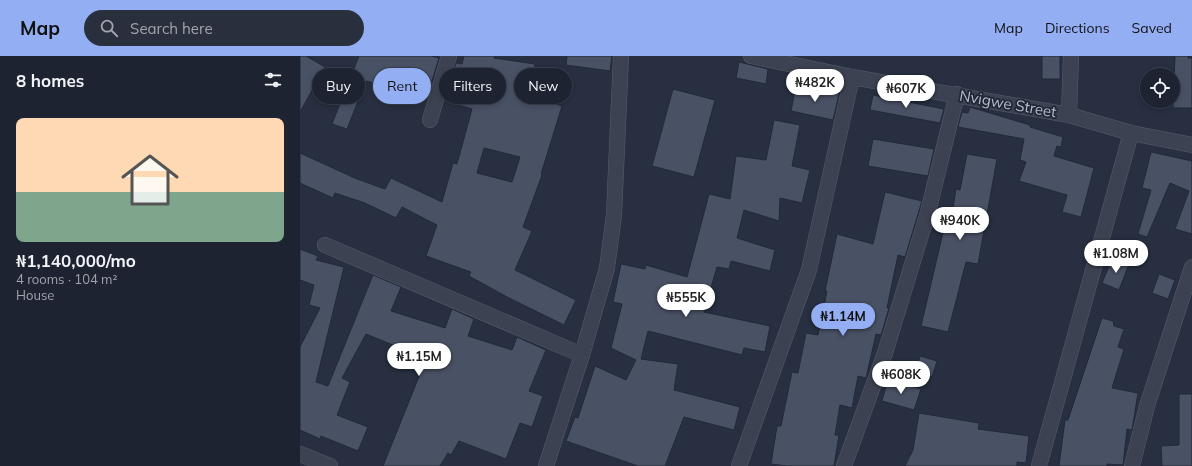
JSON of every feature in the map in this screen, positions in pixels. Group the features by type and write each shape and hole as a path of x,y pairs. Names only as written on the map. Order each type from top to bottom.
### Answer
{"street":[{"path":"430,120 449,56"},
{"path":"546,466 582,355 607,268 611,243 621,56"},
{"name":"Nvigwe Street","path":"751,56 852,77 957,94 1069,115 1131,133 1192,144"},
{"path":"1069,115 1071,56"},
{"path":"739,466 809,270 852,77"},
{"path":"844,466 885,353 928,212 957,94"},
{"path":"1039,466 1131,133"},
{"path":"324,245 582,355"},
{"path":"1132,466 1147,406 1192,267"},
{"path":"300,454 330,466"}],"building":[{"path":"300,56 306,56 325,67 312,68 312,90 300,112"},
{"path":"359,56 431,56 439,58 431,84 431,68 373,68 373,83 366,81 365,84 365,68 354,68"},
{"path":"464,56 495,56 494,58 535,64 534,68 514,68 514,104 556,104 562,106 541,174 542,175 523,227 532,231 515,270 576,300 564,325 509,298 469,276 471,272 426,256 437,225 402,207 396,218 365,203 335,193 333,198 300,183 300,153 357,179 385,189 391,178 442,202 453,163 457,164 472,109 455,104 506,104 506,68 455,68 456,63 462,64","holes":["484,148 520,157 512,182 477,173"]},
{"path":"567,56 612,56 610,71 566,65"},
{"path":"1042,56 1060,56 1060,79 1042,79"},
{"path":"1175,56 1188,56 1188,58 1192,58 1192,108 1180,108 1180,68 1175,68"},
{"path":"739,62 768,69 766,84 736,78"},
{"path":"796,86 839,94 833,120 791,111"},
{"path":"673,89 715,100 694,177 652,166"},
{"path":"873,95 944,109 940,123 870,110"},
{"path":"340,104 357,104 347,129 332,124"},
{"path":"970,107 1030,125 1030,127 1063,137 1061,147 1057,146 1054,156 1094,168 1081,217 1062,212 1067,195 1019,181 1026,162 1020,160 1024,139 958,127 962,112 968,113"},
{"path":"774,120 800,125 792,166 810,170 802,203 780,198 779,221 744,210 737,238 775,250 770,271 731,261 729,269 717,267 704,312 770,326 765,352 744,348 742,355 648,331 641,359 678,364 674,390 740,407 734,430 684,417 665,466 638,466 566,441 575,417 578,418 595,366 626,380 636,360 611,348 622,304 613,302 621,264 645,269 646,265 687,277 709,194 730,199 736,156 766,160"},
{"path":"873,139 934,149 928,176 868,166"},
{"path":"1151,152 1192,161 1192,234 1175,229 1189,191 1170,183 1147,237 1138,234 1151,190 1142,188"},
{"path":"967,154 997,159 978,264 966,262 948,332 921,326 946,220 951,221 956,189 960,190"},
{"path":"885,192 922,201 905,257 898,255 887,308 889,308 881,335 876,334 866,378 858,376 852,408 840,405 835,435 839,435 834,466 787,466 771,464 777,426 781,426 792,372 798,373 806,333 818,335 827,291 825,291 837,234 873,244"},
{"path":"300,249 318,256 316,260 344,267 316,382 328,386 373,275 401,287 391,311 445,328 452,309 474,319 468,336 512,350 517,337 546,350 529,391 543,396 532,427 520,423 506,459 459,441 451,455 448,453 440,466 383,466 424,364 391,353 393,345 366,334 342,378 350,382 337,415 368,427 358,451 321,436 320,439 300,430 300,347 320,308 309,305 314,285 300,280"},
{"path":"1113,257 1129,264 1119,290 1102,283"},
{"path":"1159,274 1175,280 1168,299 1152,293"},
{"path":"1102,318 1113,321 1114,326 1124,329 1118,347 1124,349 1112,388 1138,393 1132,430 1127,429 1123,465 1107,464 1107,466 1059,466 1065,420 1068,420"},
{"path":"920,356 937,361 932,377 916,372"},
{"path":"888,379 921,389 914,410 882,401"},
{"path":"1179,394 1192,394 1192,466 1162,466 1161,446 1179,445"},
{"path":"919,413 979,423 978,429 1029,436 1026,463 1017,462 1017,466 905,466 913,450"}]}
